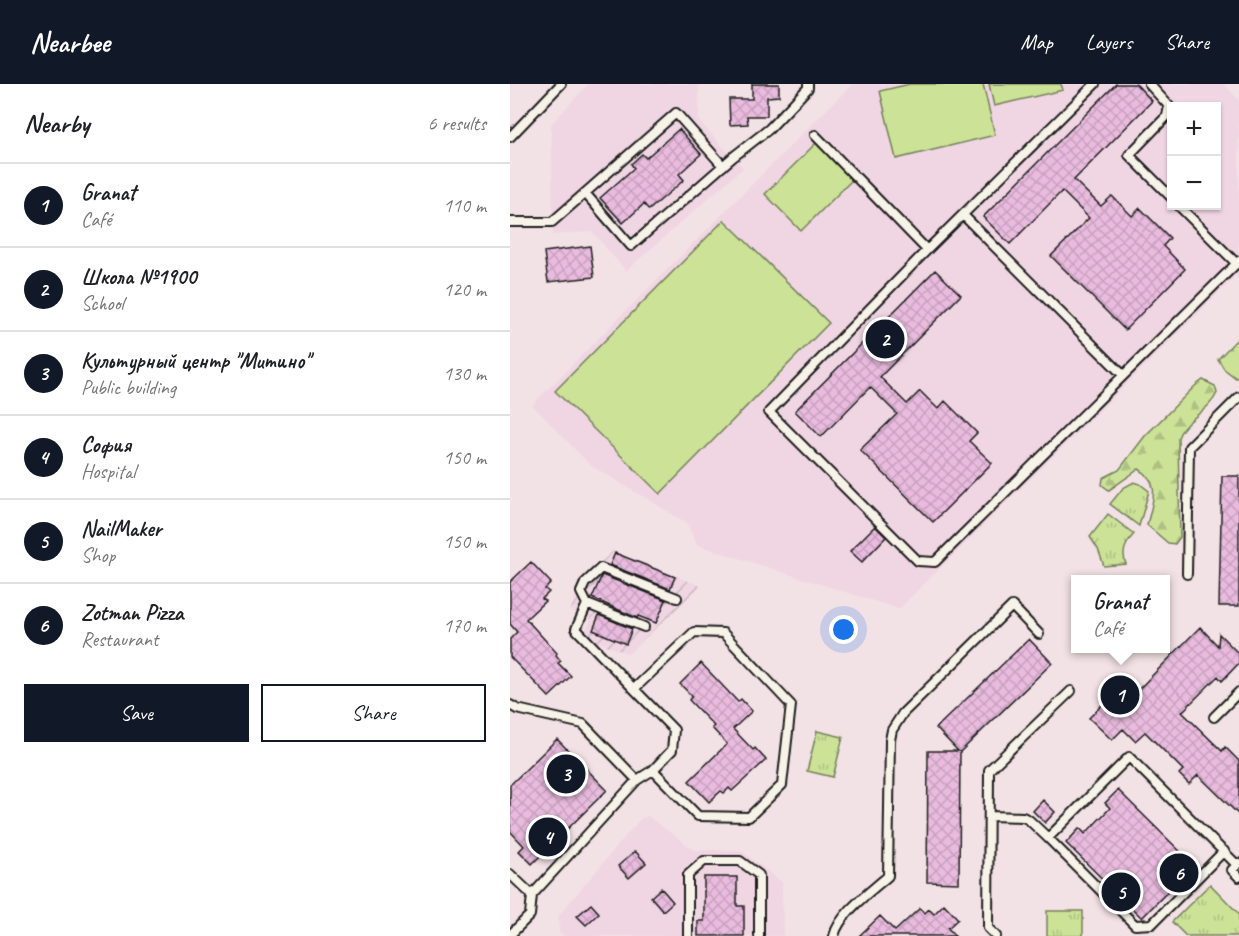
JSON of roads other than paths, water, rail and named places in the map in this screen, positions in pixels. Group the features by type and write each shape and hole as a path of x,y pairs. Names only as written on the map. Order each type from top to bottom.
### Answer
{"lane":[{"path":"510,137 561,84"},
{"path":"585,194 631,246 723,165 770,129 808,88 808,84"},
{"path":"1095,84 927,250 769,412 918,561 935,562 1238,262 1183,210"},
{"path":"1149,84 1169,106 1167,116 1129,155 1167,193"},
{"path":"510,222 552,222 676,112 723,165"},
{"path":"815,135 927,250"},
{"path":"963,214 1123,375"},
{"path":"1187,574 1189,447 1239,397"},
{"path":"644,627 587,604 581,592 585,583 601,568 677,598"},
{"path":"510,935 530,915 532,895 637,780 653,770 672,750 674,730 576,629 587,604"},
{"path":"834,936 835,929 855,904 888,876 890,740 892,730 903,713 1012,606 1040,634"},
{"path":"634,689 694,632 723,633 791,705 782,785 749,818 698,816 653,770"},
{"path":"996,936 988,928 989,770 1071,691"},
{"path":"1214,717 1239,692"},
{"path":"510,705 583,724 637,780"},
{"path":"1048,838 1129,757 1238,864 1232,870 1239,877"},
{"path":"989,816 1023,817 1029,820 1135,925 1152,924 1224,851"},
{"path":"688,936 688,875 705,861 740,861 759,875 759,936"},
{"path":"510,874 532,895"}],"place":[{"name":"Школа №1900","path":"885,339"},
{"name":"Granat","path":"1120,695"},
{"name":"Культурный центр \"Митино\"","path":"566,774"},
{"name":"София","path":"548,837"},
{"name":"Zotman Pizza","path":"1179,873"},
{"name":"NailMaker","path":"1121,892"}]}
